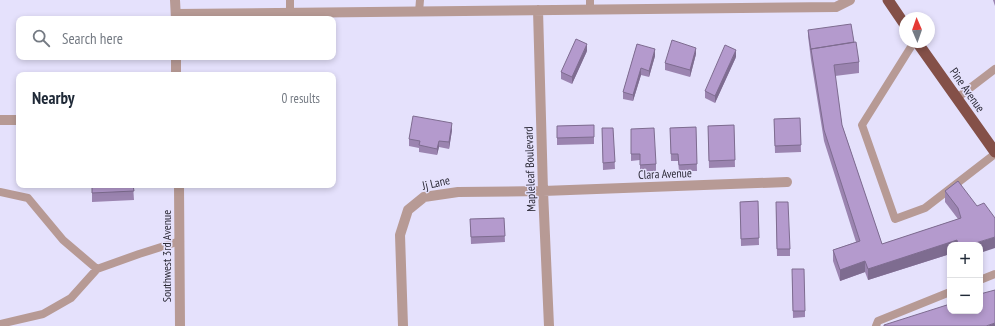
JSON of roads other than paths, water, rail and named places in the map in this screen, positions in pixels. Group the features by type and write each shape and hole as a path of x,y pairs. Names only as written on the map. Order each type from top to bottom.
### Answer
{"highway":[{"path":"888,0 899,16"},
{"name":"Pine Avenue","path":"921,48 995,153"}],"street":[{"path":"175,0 176,16"},
{"path":"204,16 290,13 538,10 590,5 836,7 850,0"},
{"name":"Mapleleaf Boulevard","path":"538,10 543,191 549,326"},
{"path":"176,60 176,72"},
{"path":"0,120 16,120"},
{"name":"Clara Avenue","path":"543,191 787,182"},
{"name":"Southwest 3rd Avenue","path":"179,188 180,326"},
{"name":"Jj Lane","path":"403,326 400,235 408,210 424,197 458,192 543,191"}],"lane":[{"path":"290,0 290,13"},
{"path":"419,12 420,0"},
{"path":"910,48 862,125 895,219 925,208 995,153"},
{"path":"957,98 995,69"},
{"path":"0,192 28,198 63,240 97,269"},
{"path":"0,324 43,314 71,298 97,269 180,241"},
{"path":"983,279 995,274"},
{"path":"876,326 878,321 947,293"}]}
